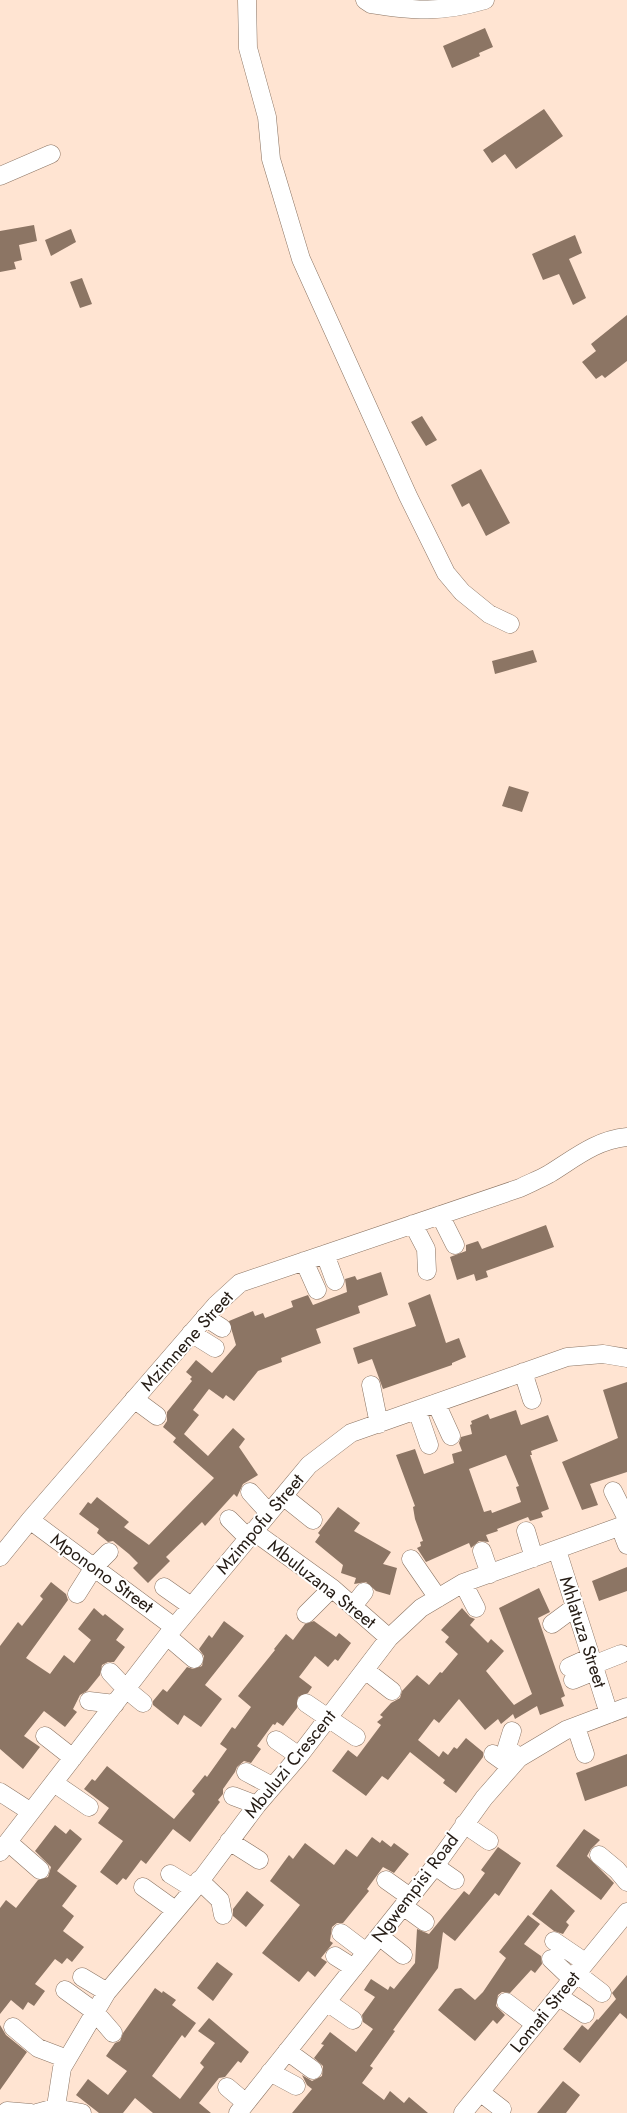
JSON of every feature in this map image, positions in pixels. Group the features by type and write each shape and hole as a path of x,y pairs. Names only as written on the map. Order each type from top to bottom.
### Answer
{"street":[{"path":"247,0 248,48 267,117 271,159 301,259 411,504 446,573 462,592 489,614 510,624"},
{"path":"365,0 371,4 418,11 456,9 484,0"},
{"path":"0,176 51,154"},
{"name":"Mzimnene Street","path":"0,1557 205,1317 240,1283 520,1188 548,1174 583,1150 603,1142 627,1137"},
{"path":"440,1215 455,1245"},
{"path":"413,1224 426,1249 427,1271"},
{"path":"325,1254 335,1281"},
{"path":"304,1261 317,1290"},
{"path":"205,1317 222,1328"},
{"path":"191,1333 214,1348"},
{"name":"Mzimpofu Street","path":"4,1847 171,1631 309,1465 351,1433 567,1357 603,1354 627,1358"},
{"path":"523,1372 532,1400"},
{"path":"371,1385 379,1424"},
{"path":"134,1399 157,1416"},
{"path":"436,1403 451,1436"},
{"path":"417,1410 429,1445"},
{"path":"613,1491 625,1523 627,1545"},
{"path":"250,1492 269,1513"},
{"path":"283,1496 313,1520"},
{"name":"Mbuluzana Street","path":"228,1519 332,1588 389,1638"},
{"name":"Mponono Street","path":"30,1520 94,1567 171,1631 194,1659"},
{"name":"Mbuluzi Crescent","path":"55,2111 62,2068 94,2011 107,1992 196,1884 272,1786 299,1756 389,1638 421,1608 463,1583 557,1550 625,1523"},
{"path":"526,1531 534,1558"},
{"name":"Mhlatuza Street","path":"557,1550 609,1714"},
{"path":"482,1551 490,1574"},
{"path":"77,1594 94,1567 108,1552"},
{"path":"411,1559 438,1598"},
{"path":"463,1583 476,1608"},
{"path":"164,1587 191,1606"},
{"path":"306,1614 332,1588"},
{"path":"353,1606 364,1592"},
{"path":"552,1624 575,1607"},
{"path":"571,1673 621,1654"},
{"path":"364,1670 392,1691"},
{"path":"110,1672 126,1689 144,1702"},
{"path":"89,1701 115,1704"},
{"path":"306,1703 356,1737"},
{"name":"Ngwempisi Road","path":"242,2108 287,2051 313,2031 327,2002 435,1866 464,1824 515,1763 566,1730 627,1708"},
{"path":"576,1726 585,1754"},
{"path":"512,1731 507,1747 515,1763"},
{"path":"44,1736 73,1758"},
{"path":"276,1740 299,1756"},
{"path":"493,1754 515,1763"},
{"path":"246,1772 272,1786"},
{"path":"54,1783 89,1807"},
{"path":"0,1792 31,1812"},
{"path":"233,1796 257,1805"},
{"path":"464,1824 489,1841"},
{"path":"229,1841 259,1860"},
{"path":"4,1847 40,1870"},
{"path":"599,1855 617,1870 627,1882"},
{"path":"435,1866 455,1880"},
{"path":"170,1874 196,1884 220,1900 223,1915"},
{"path":"386,1880 425,1922"},
{"path":"143,1887 175,1910"},
{"name":"Lomati Street","path":"463,2113 627,1912"},
{"path":"341,1933 366,1952"},
{"path":"379,1936 403,1955"},
{"path":"554,1941 578,1971 602,1993"},
{"path":"335,1956 354,1968"},
{"path":"551,1959 578,1971"},
{"path":"82,1977 107,1992"},
{"path":"65,1990 94,2011 113,2033"},
{"path":"558,1996 585,2014"},
{"path":"327,2002 352,2020"},
{"path":"506,2002 535,2024"},
{"path":"13,2027 38,2048 67,2059"},
{"path":"287,2051 313,2070"},
{"path":"270,2072 296,2086"},
{"path":"227,2087 242,2108"},
{"path":"480,2092 502,2109"},
{"path":"7,2111 31,2113"},
{"path":"37,2113 55,2111 82,2113"}],"building":[{"path":"485,28 493,47 479,53 480,56 452,68 443,46"},
{"path":"544,109 563,136 516,169 505,154 492,163 483,150"},
{"path":"34,225 37,241 19,245 22,260 14,262 16,269 0,272 0,231"},
{"path":"71,229 76,242 51,256 45,240"},
{"path":"575,235 582,253 569,259 586,298 573,305 559,274 543,280 532,254"},
{"path":"82,278 92,304 80,308 70,282"},
{"path":"627,315 627,361 605,378 602,375 596,379 582,362 596,351 591,344"},
{"path":"422,416 437,440 426,446 411,422"},
{"path":"481,469 510,523 486,536 469,503 462,507 451,485"},
{"path":"533,650 537,662 495,674 492,661"},
{"path":"509,786 529,792 522,812 502,806"},
{"path":"546,1225 554,1247 486,1271 488,1277 476,1281 474,1274 457,1280 450,1257 466,1251 466,1245 478,1241 482,1249"},
{"path":"381,1272 388,1295 358,1306 360,1313 316,1329 321,1343 281,1358 282,1362 258,1371 234,1401 226,1395 223,1399 209,1389 193,1410 199,1415 184,1434 208,1456 233,1428 245,1439 239,1447 258,1475 243,1484 237,1497 234,1494 205,1526 202,1522 166,1557 170,1561 148,1583 133,1568 138,1563 129,1554 113,1541 108,1542 97,1533 99,1529 79,1514 88,1502 91,1504 97,1497 129,1522 124,1527 149,1545 214,1478 173,1442 176,1438 163,1427 167,1421 167,1412 192,1381 190,1379 192,1377 186,1372 196,1360 212,1373 236,1345 229,1321 253,1311 255,1316 263,1313 265,1318 293,1307 291,1301 308,1295 313,1305 347,1292 345,1279 355,1276 357,1280"},
{"path":"430,1294 446,1343 459,1338 466,1357 452,1363 452,1365 383,1389 372,1359 358,1364 353,1348 416,1326 408,1303"},
{"path":"627,1382 627,1472 590,1484 598,1505 582,1510 562,1462 618,1438 603,1390"},
{"path":"516,1410 521,1425 548,1415 558,1441 531,1451 532,1455 530,1455 549,1509 541,1512 543,1517 530,1521 528,1517 486,1535 489,1542 479,1541 471,1548 469,1543 426,1562 417,1548 421,1546 420,1542 423,1541 415,1519 413,1507 415,1506 396,1455 415,1449 424,1474 454,1463 452,1454 462,1451 459,1443 461,1437 472,1434 471,1421 488,1414 490,1419","holes":["506,1455 519,1486 516,1487 521,1502 492,1513 491,1510 484,1512 469,1469"]},
{"path":"338,1507 360,1523 354,1531 391,1552 383,1564 397,1568 390,1595 376,1591 366,1582 354,1584 356,1578 341,1573 343,1565 315,1542 320,1535 318,1533"},
{"path":"627,1567 627,1591 599,1601 592,1581"},
{"path":"51,1582 66,1594 68,1600 26,1658 50,1674 64,1655 74,1663 91,1640 78,1629 94,1608 124,1629 116,1640 125,1647 114,1662 102,1665 100,1675 87,1691 80,1695 73,1709 77,1712 65,1727 44,1711 24,1736 40,1747 23,1769 0,1749 0,1646 18,1622 22,1626 43,1599 40,1596"},
{"path":"539,1588 550,1612 538,1618 565,1696 561,1698 564,1706 540,1715 537,1706 515,1719 513,1714 501,1724 498,1719 485,1730 459,1699 439,1723 434,1719 418,1740 439,1757 443,1751 448,1755 454,1747 457,1749 466,1738 483,1752 483,1757 456,1793 443,1783 445,1780 410,1752 388,1780 382,1776 366,1796 332,1771 348,1750 357,1757 381,1725 377,1722 383,1717 380,1715 391,1703 400,1698 402,1691 417,1675 429,1685 458,1654 445,1642 449,1637 441,1630 462,1608 470,1617 475,1619 470,1625 488,1643 491,1639 504,1651 486,1671 514,1705 532,1694 499,1608"},
{"path":"224,1621 244,1636 205,1685 222,1699 201,1727 184,1715 178,1725 153,1705 153,1701 163,1689 167,1692 187,1667 193,1669 202,1666 204,1656 199,1649 209,1635 212,1638"},
{"path":"314,1621 336,1637 339,1633 351,1643 338,1661 335,1659 328,1667 315,1656 299,1677 312,1687 308,1693 298,1697 297,1708 283,1726 277,1722 275,1725 273,1724 257,1746 261,1749 251,1763 244,1761 237,1767 223,1789 223,1794 218,1800 220,1802 190,1842 173,1829 146,1864 141,1860 126,1880 123,1878 117,1885 100,1872 123,1841 98,1823 109,1808 84,1789 92,1779 95,1781 107,1766 174,1819 195,1794 192,1791 205,1775 207,1777 227,1749 220,1744 232,1727 235,1729 251,1707 238,1696 286,1634 293,1640 305,1624"},
{"path":"627,1754 627,1786 585,1801 576,1773"},
{"path":"55,1825 66,1834 70,1829 82,1839 57,1871 77,1886 62,1906 74,1916 63,1931 84,1947 72,1962 67,1958 62,1964 55,1959 35,1984 45,1991 34,2006 28,2002 23,2010 11,2000 0,2014 0,1908 6,1900 16,1908 38,1880 48,1877 51,1867 35,1851"},
{"path":"584,1829 600,1840 587,1856 614,1883 601,1900 556,1866"},
{"path":"372,1837 380,1843 382,1840 391,1847 394,1843 409,1854 394,1873 383,1867 367,1889 369,1891 343,1923 337,1923 332,1927 330,1941 333,1943 321,1958 327,1962 315,1977 308,1971 299,1982 262,1953 300,1905 270,1881 289,1855 293,1859 305,1843 334,1865 346,1849 357,1857"},
{"path":"498,1847 521,1863 499,1896 495,1893 455,1941 443,1932 438,1968 393,2030 395,2031 370,2066 373,2068 362,2083 384,2100 390,2091 404,2103 409,2097 428,2113 292,2113 312,2089 307,2085 302,2075 312,2081 322,2076 323,2066 314,2058 324,2045 321,2044 330,2032 356,2052 373,2029 363,2022 362,2015 375,1997 364,1990 371,1979 388,1990 390,1986 394,1989 415,1963 417,1929 429,1934 464,1891 469,1895 485,1873 481,1870"},
{"path":"551,1889 575,1911 566,1922 569,1925 563,1934 554,1931 532,1914"},
{"path":"247,1891 264,1905 246,1927 233,1916 233,1909"},
{"path":"528,1915 540,1924 524,1944 541,1956 542,1964 535,1973 531,1970 510,1993 502,1992 498,1995 496,2006 505,2015 497,2024 493,2020 475,2041 438,2010 455,1989 461,1988 475,2000 483,1992 506,1958 499,1952"},
{"path":"217,1962 233,1974 213,2001 197,1988"},
{"path":"627,1975 627,2019 620,2013 580,2063 563,2049 582,2025 588,2030 598,2020 616,1999 612,1993"},
{"path":"155,1988 176,2000 172,2005 196,2023 185,2038 182,2035 152,2076 180,2099 204,2067 200,2063 215,2043 198,2031 209,2018 249,2052 241,2063 238,2061 225,2077 219,2078 199,2103 211,2113 153,2113 135,2098 123,2113 99,2113 76,2095 88,2079 108,2095 127,2071 106,2056 115,2043 120,2041 123,2033"},
{"path":"0,2025 6,2035 27,2052 0,2090"},
{"path":"563,2081 580,2095 566,2113 537,2113"}]}
